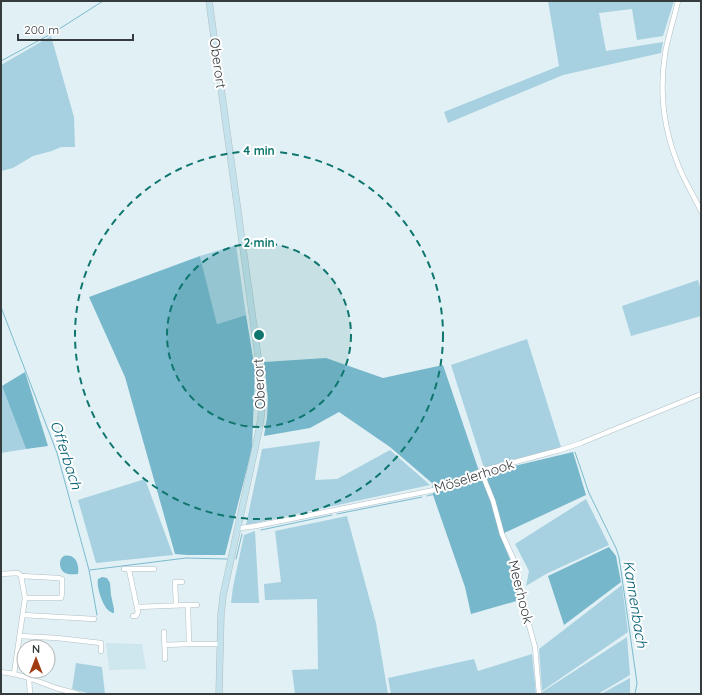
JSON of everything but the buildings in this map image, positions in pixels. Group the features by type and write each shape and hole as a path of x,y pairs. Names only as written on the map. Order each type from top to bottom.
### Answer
{"main road":[{"name":"Oberort","path":"209,1 261,385 261,417 259,430 223,596 221,615 219,694"}],"street":[{"path":"678,1 668,38 664,64 662,96 663,109 667,132 679,167 701,211"},
{"name":"Möselerhook","path":"238,528 263,525 439,489 481,471 581,443 701,394"},
{"name":"Meerhook","path":"481,471 493,501 502,534 516,565 524,607 535,647 539,694"},
{"path":"133,616 136,616 137,614 137,607 127,570 154,569"},
{"path":"1,574 18,573 21,576 61,578 61,598 25,598"},
{"path":"1,672 14,674 25,598 21,576"},
{"path":"176,606 175,582 182,582"},
{"path":"188,605 189,644"},
{"path":"137,607 197,605"},
{"path":"23,615 94,619"},
{"path":"164,632 165,658"},
{"path":"20,636 57,638 100,643 102,651"},
{"path":"165,645 220,644"},
{"path":"29,679 30,694"},
{"path":"32,679 78,694"}],"shaded area":[{"path":"548,1 674,1 663,36 637,40 632,9 599,13 606,51 663,42 661,53 563,75 448,123 444,112 559,66"},
{"path":"51,36 74,117 75,147 61,147 33,156 13,168 1,171 1,65"},
{"path":"236,245 246,315 217,324 200,256"},
{"path":"200,256 217,324 246,315 255,370 252,449 225,555 175,554 125,377 89,297"},
{"path":"698,280 701,290 701,316 631,336 622,306"},
{"path":"527,339 561,447 484,468 451,365"},
{"path":"326,358 383,378 443,365 480,474 573,452 586,495 500,535 513,567 520,600 471,614 465,587 433,495 432,483 390,447 339,412 310,428 264,436 268,399 264,362"},
{"path":"25,372 48,446 26,449 2,386"},
{"path":"2,386 26,449 1,453"},
{"path":"320,441 315,480 337,479 390,450 430,485 246,525 262,449"},
{"path":"145,479 173,555 96,563 78,500"},
{"path":"586,499 609,545 546,574 526,586 529,571 515,544"},
{"path":"347,516 376,623 388,694 295,694 292,670 318,669 317,599 265,600 264,584 281,582 275,531"},
{"path":"255,531 259,603 231,603 244,535"},
{"path":"609,547 616,556 621,582 564,625 548,576"},
{"path":"71,556 77,561 78,574 67,574 61,570 60,562 62,557"},
{"path":"102,577 107,578 110,583 114,613 105,607 101,597 98,587 98,579"},
{"path":"622,585 628,632 542,691 539,649"},
{"path":"627,637 630,675 598,694 543,694 542,692"},
{"path":"106,643 142,644 146,669 109,670"},
{"path":"532,654 536,694 391,694 388,678 474,659 478,671"},
{"path":"76,663 102,667 105,694 91,694 72,689"},
{"path":"630,678 629,694 601,694"}],"waterway":[{"name":"Offerbach","path":"56,31 103,1"},
{"name":"Offerbach","path":"1,61 49,35"},
{"name":"Offerbach","path":"1,307 57,453 89,570 97,615"},
{"name":"Kannenbach","path":"575,452 589,493 619,557 637,683 635,694"},
{"path":"427,496 477,477"},
{"path":"337,514 422,497"},
{"path":"261,530 332,515"},
{"path":"236,559 242,534"},
{"path":"90,570 186,558 227,559"}]}
